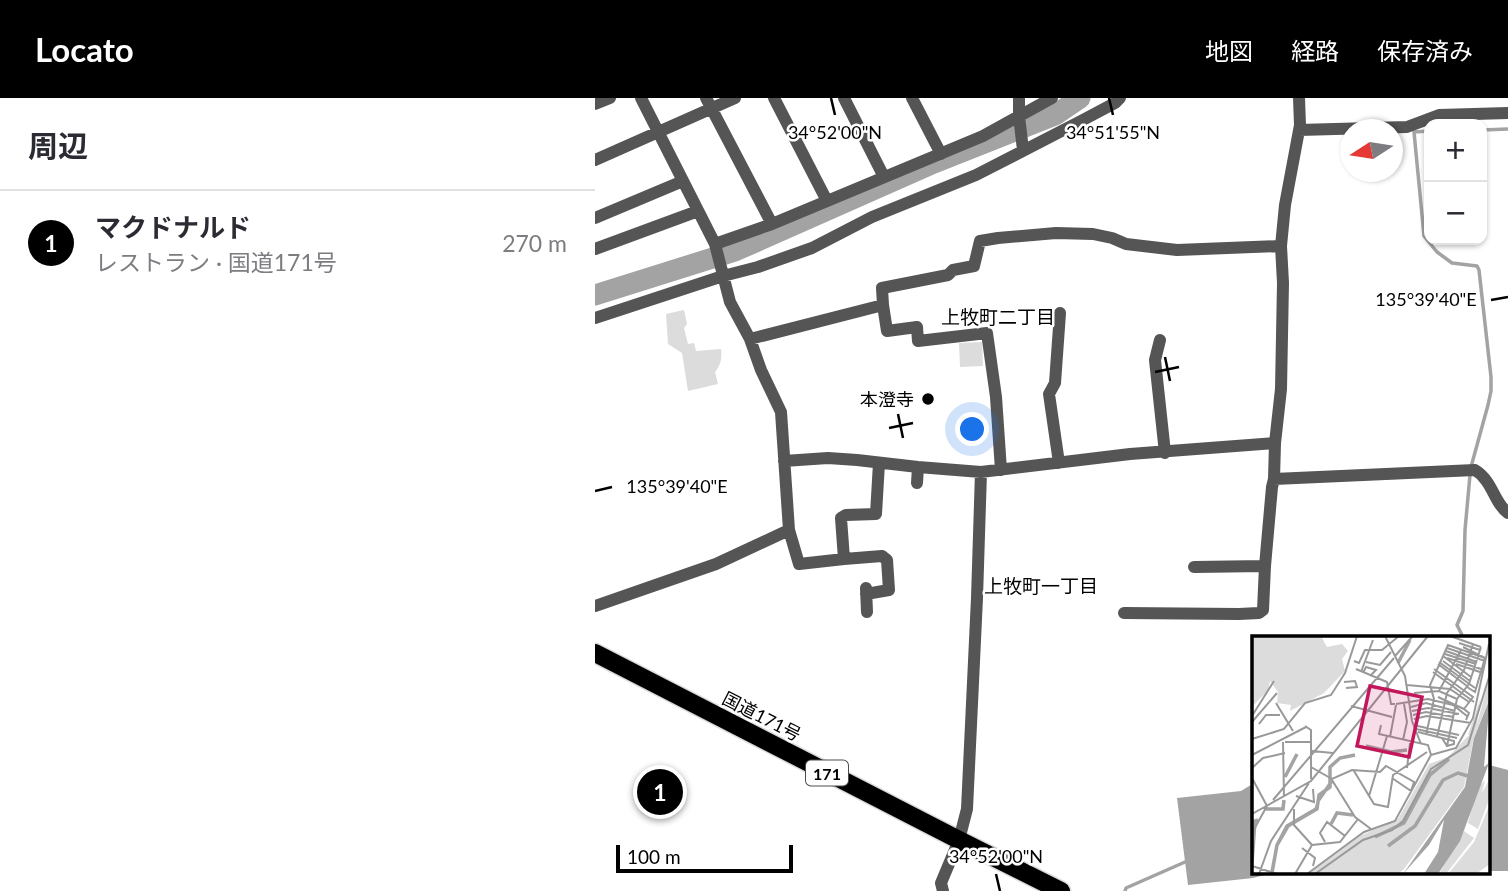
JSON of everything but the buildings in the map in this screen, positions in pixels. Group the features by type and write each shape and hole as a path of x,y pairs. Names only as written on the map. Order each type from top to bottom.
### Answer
{"highway":[{"name":"国道171号","path":"595,653 1061,891"}],"street":[{"path":"595,104 610,98"},
{"path":"641,98 715,244 730,302 750,339 781,412 789,530 799,564 883,556 887,560 889,590 866,590 867,612"},
{"path":"595,160 658,132 709,103 735,98"},
{"path":"774,98 827,201"},
{"path":"843,98 884,177"},
{"path":"912,98 941,155"},
{"path":"1019,98 1023,150"},
{"path":"715,244 772,224 941,155 983,136 1052,98"},
{"path":"595,318 758,267 812,247 873,217 976,175 1120,98"},
{"path":"1124,613 1259,613 1263,610 1281,389 1281,246 1285,205 1299,130 1299,98"},
{"path":"709,103 772,224"},
{"path":"1299,130 1407,127 1439,115 1508,113"},
{"path":"595,218 683,181"},
{"path":"595,249 698,211"},
{"path":"1001,470 996,397 987,333 918,341 917,327 887,331 882,288 948,275 953,270 974,266 981,241 998,237 1056,233 1093,234 1112,237 1126,244 1177,250 1281,246"},
{"path":"750,339 883,305"},
{"path":"1059,463 1049,394 1055,383 1060,313"},
{"path":"1160,340 1154,360 1165,453"},
{"path":"784,461 828,458 981,472 1118,456 1275,443"},
{"path":"844,558 841,518 846,515 876,514 879,463"},
{"path":"917,483 918,467"},
{"path":"1274,480 1475,470 1484,475 1508,513"},
{"path":"943,891 941,883 959,841 967,809 981,472"},
{"path":"595,606 716,564 789,530"},
{"path":"1194,567 1265,566"}],"shaded area":[{"path":"684,310 687,324 684,328 688,344 694,343 696,351 721,349 721,361 715,372 718,384 688,391 682,353 668,344 666,314"},
{"path":"982,342 983,366 960,367 959,343"},
{"path":"1490,765 1508,770 1508,871 1490,871"},
{"path":"1252,784 1252,874 1268,874 1188,885 1177,798 1241,791"}],"waterway":[{"path":"595,295 735,251 934,163 1055,115 1080,98"},
{"path":"1487,130 1508,129"},
{"path":"1424,131 1414,132 1424,236 1437,252 1452,263 1477,266 1479,270 1491,391 1471,467"},
{"path":"1462,636 1457,625 1463,611 1465,530 1470,475"},
{"path":"1125,891 1126,888 1185,862"}],"place":[{"name":"本澄寺","path":"928,399"},
{"name":"マクドナルド","path":"660,792"}],"district":[{"name":"上牧町二丁目","path":"998,316"},
{"name":"上牧町一丁目","path":"1041,585"}]}
